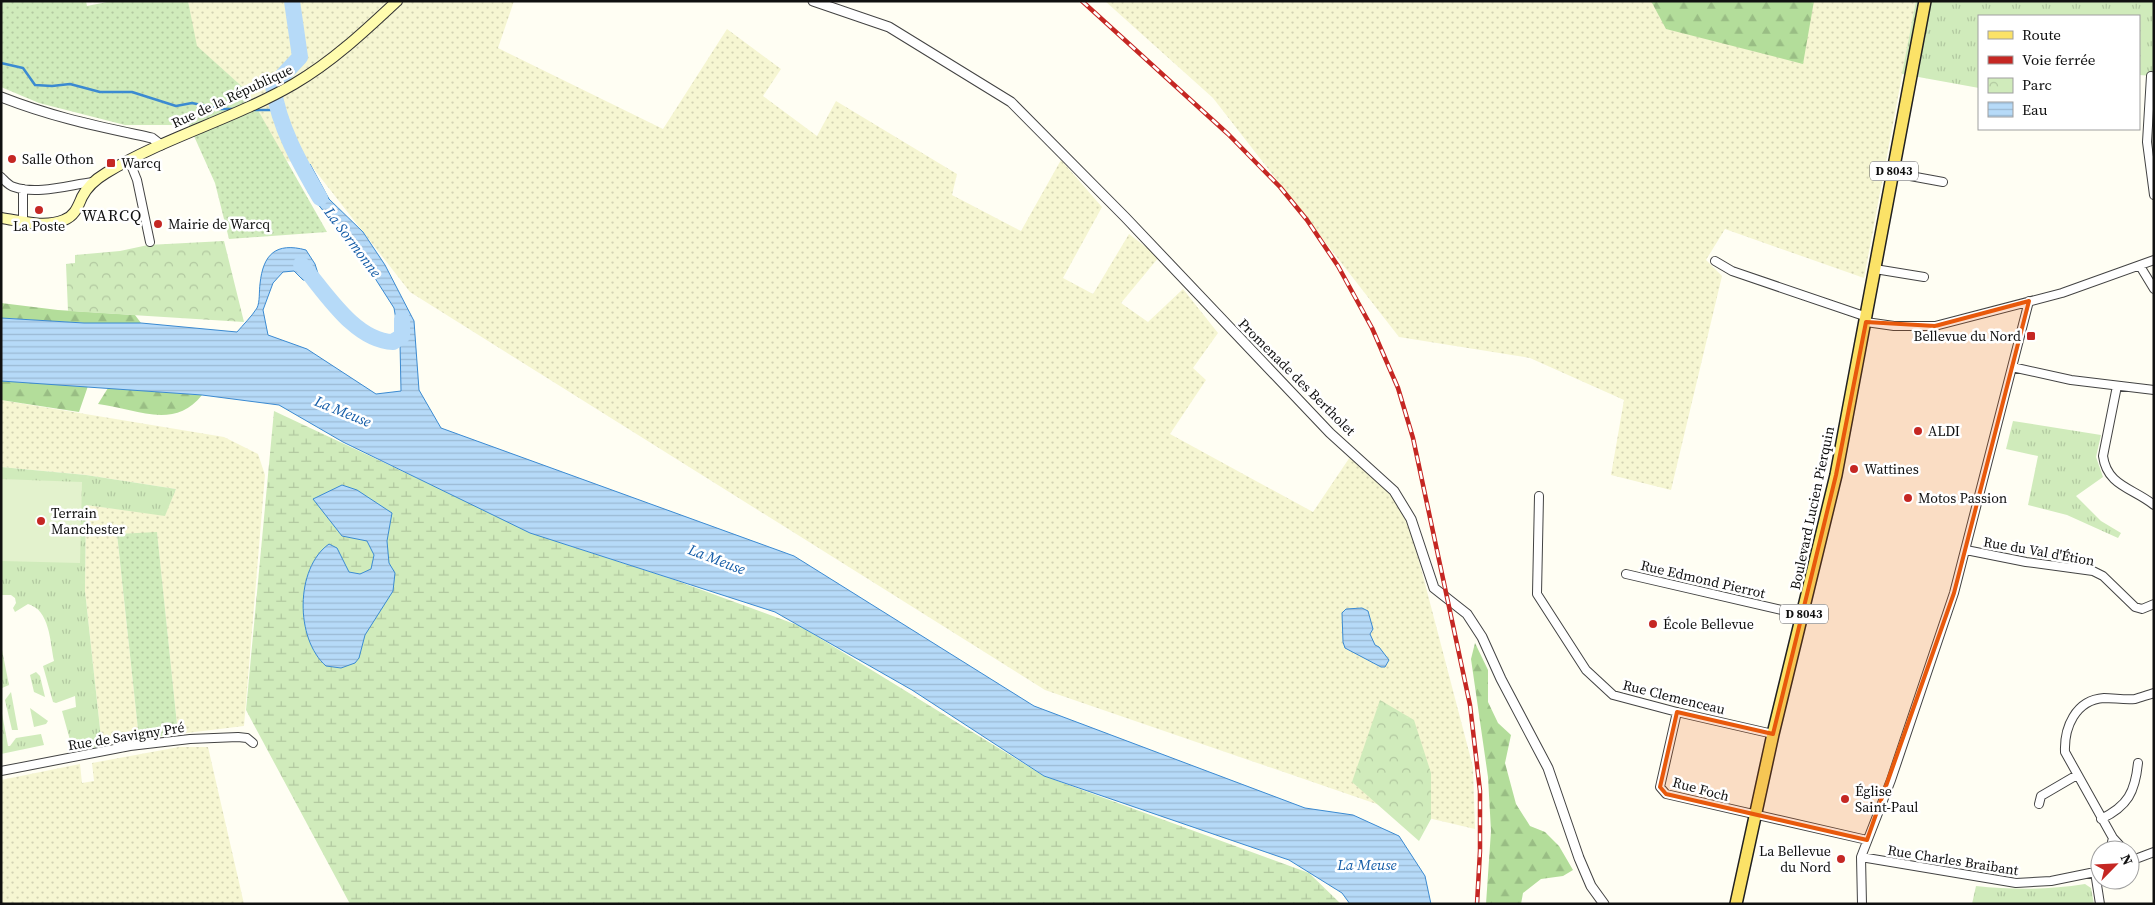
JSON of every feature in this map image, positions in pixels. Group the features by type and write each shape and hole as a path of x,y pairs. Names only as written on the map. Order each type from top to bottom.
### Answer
{"main road":[{"name":"Rue de la République","path":"93,182 129,160 294,84 337,56 397,1"},
{"name":"D 8043","path":"1866,319 1925,1"},
{"path":"1,218 54,224 67,219 78,209 82,196 93,182"},
{"name":"Boulevard Lucien Pierquin","path":"1736,904 1773,734 1836,475 1866,319"}],"street":[{"name":"Promenade des Bertholet","path":"813,1 889,27 1011,102 1118,210 1330,433 1394,490 1411,519 1434,588 1467,614 1482,637 1548,768 1579,858 1591,886 1604,904"},
{"path":"2152,76 2147,142 2154,195"},
{"path":"1,97 41,113 77,123 152,138 160,145"},
{"path":"129,160 137,180 150,242"},
{"path":"1894,173 1943,182"},
{"path":"1,178 12,187 23,189 44,189 93,182"},
{"path":"23,189 23,221"},
{"path":"1716,261 1732,271 1866,319 1894,326 1935,326 2062,293 2154,260"},
{"path":"2140,266 2154,289"},
{"path":"1875,269 1924,277"},
{"path":"1862,904 1862,857 1894,771 1954,593 2029,302"},
{"path":"2012,367 2071,380 2154,390"},
{"path":"2117,386 2103,456 2104,467 2112,478 2154,504"},
{"name":"Rue Clemenceau","path":"1538,496 1537,594 1586,670 1613,695 1773,734"},
{"name":"Rue du Val d'Étion","path":"1966,550 2026,562 2092,572 2103,576 2135,607 2142,609 2154,604"},
{"name":"Rue Edmond Pierrot","path":"1626,574 1803,615"},
{"path":"2113,838 2065,752 2064,737 2068,724 2079,709 2092,700 2134,699 2154,693"},
{"name":"Rue Foch","path":"1677,712 1660,787 1666,794 1755,815"},
{"name":"Rue de Savigny Pré","path":"1,771 130,746 190,739 238,737 247,738 253,743"},
{"path":"2101,819 2117,811 2127,800 2136,783 2138,764"},
{"path":"2039,804 2040,796 2077,775"},
{"path":"1755,815 1867,840"},
{"path":"2140,856 2154,852"},
{"name":"Rue Charles Braibant","path":"1862,857 2016,883 2051,881 2090,872"},
{"path":"2099,890 2100,904"}],"highlighted area":[{"path":"2029,301 1954,593 1867,840 1666,794 1660,787 1677,712 1773,734 1836,475 1866,322 1935,326"}],"green space":[{"path":"1,1 86,1 87,6 112,1 188,1 197,46 247,91 327,232 229,239 215,183 189,125 125,125 39,103 1,87"},
{"path":"188,1 514,1 498,48 663,129 727,29 781,69 763,96 817,136 836,101 957,174 952,195 1021,231 1061,160 1102,207 1063,278 1093,294 1129,234 1159,257 1121,303 1148,322 1183,289 1218,333 1193,368 1206,380 1170,434 1313,512 1350,457 1394,495 1412,534 1473,767 1475,829 1394,810 1045,690 410,292 310,164 285,161 247,91 196,46"},
{"path":"1105,1 1916,1 1864,278 1725,229 1706,260 1722,276 1671,490 1611,475 1624,400 1530,358 1399,337 1213,98"},
{"path":"1651,1 1814,1 1803,64 1666,29"},
{"path":"1916,1 2154,1 2154,76 2140,75 2140,15 1978,15 1978,88 1902,74"},
{"path":"224,241 244,322 68,311 66,264 75,263 75,255 120,251 148,245"},
{"path":"1,303 58,310 135,315 141,323 84,323 1,318"},
{"path":"1,381 88,386 79,412 1,400"},
{"path":"108,388 202,395 191,406 179,412 166,415 98,404"},
{"path":"1,400 224,437 258,454 265,475 244,726 178,734 157,533 117,534 139,739 102,747 85,591 86,505 165,515 176,489 86,475 1,467"},
{"path":"274,411 438,488 567,545 669,578 800,626 1044,776 1309,873 1341,904 350,904 246,710"},
{"path":"2013,421 2101,435 2096,457 2103,477 2076,496 2101,521 2121,533 2118,538 2067,515 2028,505 2038,456 2006,449"},
{"path":"1,467 86,475 176,489 165,516 86,505 85,591 102,747 84,748 70,740 62,711 76,707 75,696 56,703 53,702 43,666 54,661 48,628 41,613 35,607 28,604 15,612 13,608 16,603 15,598 11,595 1,595"},
{"name":"Terrain Manchester","path":"1,479 82,482 80,563 1,561"},
{"path":"157,532 178,734 139,739 117,534"},
{"path":"1475,643 1488,670 1488,702 1498,723 1511,735 1505,763 1516,804 1530,826 1545,832 1559,846 1573,870 1563,876 1541,879 1523,893 1521,904 1486,904 1491,831 1488,777 1471,659"},
{"path":"1,645 9,685 2,688 1,688"},
{"path":"36,672 40,676 45,697 34,692 30,675"},
{"path":"11,692 18,730 12,730 5,700"},
{"path":"1380,700 1414,720 1431,773 1431,819 1419,841 1352,782"},
{"path":"1,708 8,746 16,738 41,734 44,745 1,754"},
{"path":"30,708 48,721 46,724 34,727"},
{"path":"179,747 208,747 244,904 1,904 1,780 80,764 82,783 94,781 92,763"},
{"path":"2085,884 2091,890 2094,904 1972,904 1976,886 2030,889"}],"water":[{"name":"La Meuse","path":"310,164 329,199 363,232 385,265 414,321 419,390 441,428 794,556 1034,706 1305,808 1353,815 1399,836 1425,876 1431,904 1350,904 1342,893 1289,860 1044,776 912,690 775,612 530,533 343,442 279,405 202,395 1,381 1,318 84,323 141,323 237,332 257,308 262,274 268,258 279,249 296,248 306,250 315,264 320,280 303,280 294,271 283,272 273,283 263,310 268,335 307,349 376,394 401,391 400,343 394,308 364,261 308,192"},
{"path":"342,485 357,490 392,513 387,541 389,563 395,573 393,591 365,635 359,658 355,663 341,668 326,666 316,654 304,622 303,604 305,586 310,569 318,555 329,544 337,548 349,572 360,574 371,569 374,555 367,541 342,536 313,499"},
{"path":"1362,608 1368,611 1373,629 1370,634 1375,645 1379,647 1389,660 1385,667 1381,667 1345,648 1342,613 1346,609"}],"waterway":[{"name":"La Sormonne","path":"292,1 300,57 273,86 285,130 297,158 320,198"},
{"path":"1,63 23,68 35,85 70,84 100,92 132,92 176,106 192,103 220,109 233,109"},
{"path":"254,110 277,110"},
{"name":"La Sormonne","path":"301,264 341,312 365,333 393,342 402,336 402,319"}],"railway":[{"path":"1082,1 1228,134 1280,187 1307,220 1338,266 1372,328 1398,388 1413,438 1470,705 1480,791 1480,851 1477,904"}],"place":[{"name":"Salle Othon","path":"12,159"},
{"name":"Warcq","path":"111,163"},
{"name":"La Poste","path":"39,210"},
{"name":"Mairie de Warcq","path":"158,224"},
{"name":"Bellevue du Nord","path":"2031,336"},
{"name":"ALDI","path":"1918,431"},
{"name":"Wattines","path":"1854,469"},
{"name":"Motos Passion","path":"1908,498"},
{"name":"Terrain Manchester","path":"41,521"},
{"name":"École Bellevue","path":"1653,624"},
{"name":"Église Saint-Paul","path":"1845,799"},
{"name":"La Bellevue du Nord","path":"1841,859"}],"district":[{"name":"WARCQ","path":"112,215"}]}
